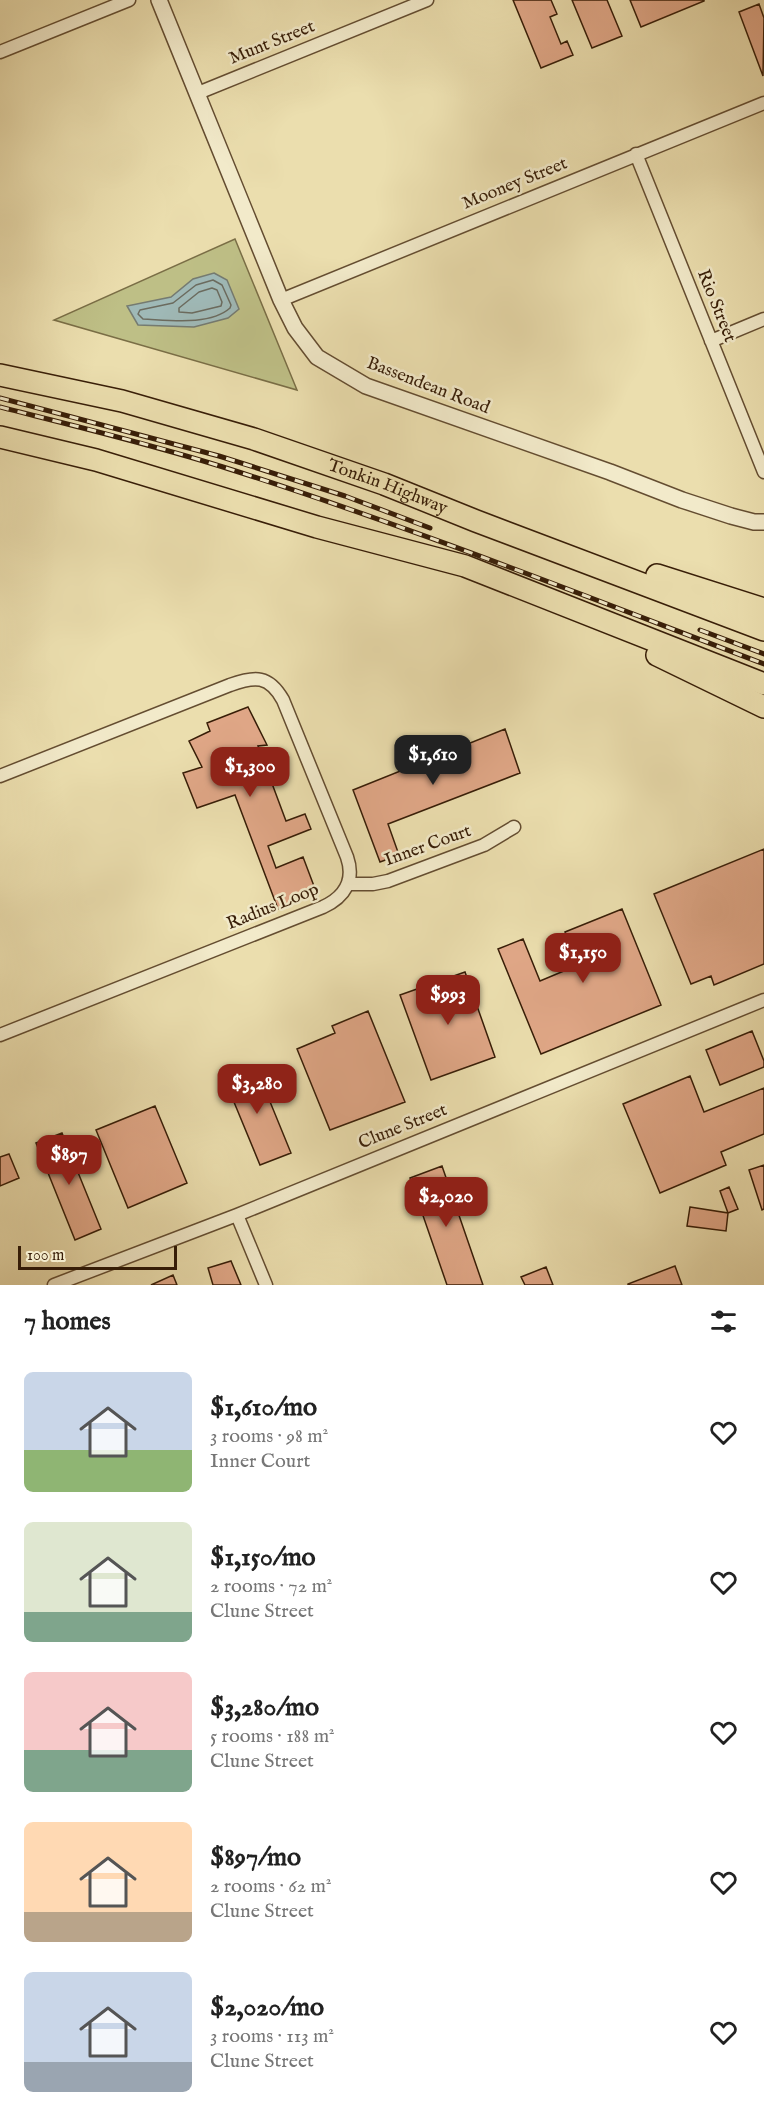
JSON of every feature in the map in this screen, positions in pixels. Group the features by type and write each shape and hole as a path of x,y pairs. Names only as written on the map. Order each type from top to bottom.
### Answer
{"highway":[{"name":"Tonkin Highway","path":"0,375 122,402 254,439 384,484 764,630"},
{"path":"0,437 96,460 317,527 472,579 607,630 764,708"},
{"path":"476,521 764,609"},
{"path":"317,527 465,566 764,684"}],"street":[{"path":"0,52 129,0"},
{"name":"Bassendean Road","path":"159,0 281,300 295,328 317,357 366,386 682,500 731,516 764,522"},
{"name":"Munt Street","path":"198,93 427,0"},
{"name":"Mooney Street","path":"281,300 764,103"},
{"name":"Rio Street","path":"636,154 764,472"},
{"path":"711,341 764,319"},
{"path":"0,776 230,685 247,679 260,679 273,686 283,700 351,867 349,884"},
{"name":"Inner Court","path":"349,884 374,884 388,881 484,845 514,827"},
{"name":"Radius Loop","path":"0,1035 323,907 336,900 349,884"},
{"name":"Clune Street","path":"54,1285 237,1215 764,1000"},
{"path":"237,1215 266,1285"}],"green space":[{"path":"235,239 297,390 54,320"}],"water":[{"path":"214,273 227,280 239,309 228,318 194,327 138,325 127,306 171,297 193,279"}],"building":[{"path":"513,0 551,0 557,14 550,17 561,44 567,41 573,55 541,68"},
{"path":"572,0 607,0 622,36 592,48"},
{"path":"630,0 704,0 704,1 641,27"},
{"path":"759,4 764,18 763,76 739,12"},
{"path":"248,707 267,745 258,746 286,821 305,814 311,829 268,846 276,868 303,857 317,894 278,909 235,795 197,808 183,773 202,767 189,741 210,731 207,723"},
{"path":"505,729 520,773 388,824 399,855 380,862 353,790"},
{"path":"764,849 764,964 714,985 711,976 691,984 654,894"},
{"path":"622,909 661,1005 541,1054 498,949 523,939 540,981 578,965 565,932"},
{"path":"465,972 495,1057 431,1080 400,995"},
{"path":"368,1011 405,1102 330,1130 297,1049 335,1033 332,1026"},
{"path":"752,1031 764,1061 764,1067 720,1085 706,1050"},
{"path":"255,1065 291,1153 260,1165 224,1078"},
{"path":"690,1076 704,1112 764,1088 764,1134 721,1152 726,1165 660,1193 623,1104"},
{"path":"155,1106 187,1183 128,1208 96,1130"},
{"path":"62,1133 101,1229 75,1240 36,1143"},
{"path":"9,1154 19,1178 0,1186 0,1157"},
{"path":"764,1165 764,1209 762,1210 749,1170"},
{"path":"442,1166 483,1285 447,1285 410,1178"},
{"path":"729,1187 738,1209 728,1213 720,1191"},
{"path":"690,1207 728,1213 726,1231 687,1226"},
{"path":"231,1261 241,1285 213,1285 208,1268"},
{"path":"675,1266 682,1285 628,1285 628,1284"},
{"path":"546,1267 553,1285 525,1285 521,1277"},
{"path":"173,1275 177,1285 151,1285"}],"railway":[{"path":"0,398 219,456 345,496 430,528"},
{"path":"0,407 168,451 291,489 495,562 764,664"},
{"path":"700,630 764,654"}]}
